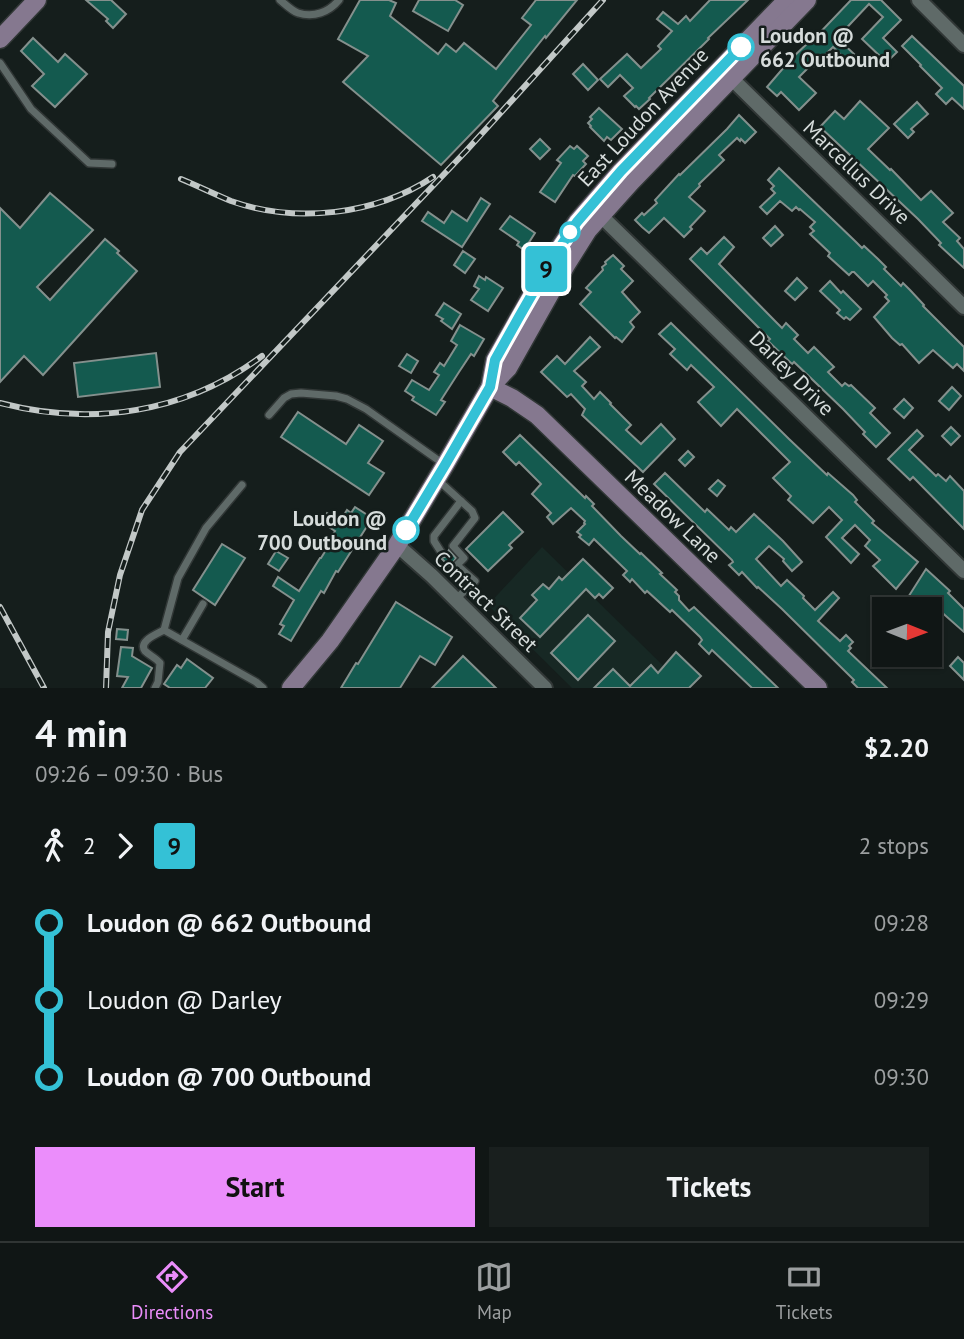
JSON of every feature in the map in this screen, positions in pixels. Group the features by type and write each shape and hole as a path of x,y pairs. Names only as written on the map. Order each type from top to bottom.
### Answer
{"main road":[{"path":"0,39 37,0"},
{"name":"East Loudon Avenue","path":"291,688 330,641 397,545 490,387 508,368 588,230 595,210 725,73 788,0"},
{"name":"East Loudon Avenue","path":"725,73 807,0"},
{"name":"Meadow Lane","path":"490,387 537,415 818,688"}],"street":[{"path":"919,0 964,44"},
{"name":"Marcellus Drive","path":"725,73 964,307"},
{"name":"Darley Drive","path":"595,210 964,571"},
{"name":"Contract Street","path":"397,545 545,688"}],"lane":[{"path":"280,0 297,13 316,16 334,7 339,0"},
{"path":"0,63 31,109 89,163 112,164"},
{"path":"269,415 291,394 312,393 347,399 376,416 417,447 441,472 475,517 453,546 443,553 434,541 434,536 444,528 461,501"},
{"path":"155,688 160,663 144,650 145,641 164,630 178,578 206,528 242,485"},
{"path":"453,546 464,558 456,564 475,581 455,600"},
{"path":"182,640 203,604"},
{"path":"164,630 263,688"}],"shaded area":[{"path":"542,547 686,688 572,688 488,605"}],"building":[{"path":"86,0 111,0 126,14 113,28 106,21 108,19"},
{"path":"360,0 389,0 396,3 390,16 438,54 446,44 456,52 464,43 496,69 531,25 522,18 536,0 577,0 493,101 498,106 441,165 343,82 368,56 338,39"},
{"path":"419,0 455,0 463,5 448,31 413,11"},
{"path":"710,0 748,0 639,109 624,96 633,88 620,75 608,87 600,79 627,54 641,68 661,49 658,46 672,31 657,19 663,12 678,24 686,16 690,21"},
{"path":"851,0 881,0 901,20 883,38 897,52 890,59 885,55 882,58 862,39 883,17 869,4 837,38 854,54 847,61 833,47 799,77 816,93 799,110 781,92 777,96 767,87 791,59"},
{"path":"912,36 964,86 964,109 952,98 946,104 936,94 942,88 902,46"},
{"path":"33,38 58,62 65,54 87,74 55,107 32,86 44,74 21,51"},
{"path":"583,64 598,80 588,90 573,74"},
{"path":"860,101 889,128 868,149 921,200 931,191 953,213 943,222 960,238 957,241 964,249 964,268 939,245 941,243 918,219 820,127 835,111 844,119"},
{"path":"917,102 928,114 911,129 914,132 908,138 894,124"},
{"path":"599,108 622,129 611,140 607,137 604,141 588,123"},
{"path":"739,115 756,132 745,143 737,138 719,155 724,160 689,197 705,211 690,227 692,229 684,237 664,218 649,233 635,220 657,203 655,200 679,174"},
{"path":"540,139 550,149 540,159 530,149"},
{"path":"570,146 574,149 577,146 588,156 583,161 586,164 573,175 555,202 540,192 561,163 557,160"},
{"path":"779,168 862,248 864,246 878,259 901,286 903,283 964,347 964,371 957,364 953,368 933,350 919,363 902,344 892,338 874,317 889,301 885,297 887,295 873,281 868,286 854,272 849,275 828,256 830,253 810,234 814,231 810,227 815,222 800,209 796,207 792,211 780,201 767,214 760,207 775,193 771,189 774,186 768,180"},
{"path":"50,193 93,230 37,287 50,300 105,239 137,271 43,375 24,356 0,382 0,208 20,228"},
{"path":"481,198 490,204 462,247 422,221 428,212 444,223 452,211 467,221"},
{"path":"510,216 535,233 524,250 517,245 519,242 500,229"},
{"path":"775,226 783,235 771,246 763,238"},
{"path":"724,237 734,247 719,264 782,328 786,323 798,335 794,339 808,353 814,347 834,367 828,372 842,386 845,383 851,385 875,408 870,413 890,433 876,447 843,409 768,341 770,339 690,259 701,248 707,254"},
{"path":"463,251 475,259 465,273 454,265"},
{"path":"613,255 624,266 621,269 633,281 622,292 640,312 630,322 634,327 622,342 580,304 591,292 586,288"},
{"path":"479,276 485,280 486,277 503,288 488,311 471,300 479,289 474,286"},
{"path":"797,278 807,288 795,300 785,291"},
{"path":"830,281 861,309 850,320 837,313 840,310 820,291"},
{"path":"444,303 461,314 452,329 436,315"},
{"path":"671,323 827,475 828,473 853,495 857,500 855,502 874,521 872,523 918,562 896,589 873,566 880,560 865,546 870,540 855,525 842,538 859,554 851,563 826,537 842,520 829,507 813,523 788,500 791,496 773,478 790,462 737,409 721,426 698,402 714,387 691,365 687,370 670,354 675,349 659,334"},
{"path":"460,325 484,339 441,400 445,402 436,415 412,400 414,397 405,391 412,380 429,390 439,375 434,372 440,363 444,366 457,345 451,341"},
{"path":"590,337 600,347 574,371 586,382 582,386 594,399 600,392 631,425 626,430 641,444 661,424 675,439 643,472 582,415 585,409 571,394 567,397 541,372 557,356 565,364"},
{"path":"156,353 160,387 78,397 74,363"},
{"path":"407,354 418,361 411,373 399,366"},
{"path":"952,387 961,396 949,410 939,401"},
{"path":"904,399 913,408 904,418 894,409"},
{"path":"298,412 346,444 359,425 383,441 368,463 384,473 369,495 281,437"},
{"path":"951,427 960,436 951,445 942,436"},
{"path":"917,430 923,436 909,450 936,476 938,474 946,481 950,476 964,491 964,529 913,477 910,480 888,459"},
{"path":"520,435 585,498 586,496 621,536 662,573 660,574 677,590 675,592 679,600 689,611 694,607 778,688 752,688 712,650 709,654 699,644 702,640 700,637 672,610 670,612 647,591 645,593 632,579 630,582 623,575 627,571 594,539 589,545 579,537 581,535 577,532 585,521 571,508 553,524 547,517 551,513 532,494 541,484 519,462 516,465 503,452"},
{"path":"688,451 694,457 685,466 679,460"},
{"path":"665,473 705,512 707,509 729,530 731,527 736,532 754,514 783,541 802,562 792,571 784,559 769,546 756,559 781,586 787,580 815,610 833,592 839,598 818,621 840,641 846,635 853,642 848,651 887,688 858,688 852,682 854,680 782,609 742,572 739,575 729,565 732,560 654,484"},
{"path":"718,480 725,486 717,496 709,489"},
{"path":"355,507 371,520 324,593 321,591 291,641 279,634 284,626 280,624 294,600 273,586 278,577 299,591 331,542 329,540 335,531 321,522 327,513 340,521 347,510 351,513"},
{"path":"503,512 523,532 509,545 512,548 488,571 466,549"},
{"path":"222,544 245,558 215,605 193,590"},
{"path":"449,550 456,558 450,567 441,558 445,557"},
{"path":"276,551 288,558 279,571 268,564"},
{"path":"583,559 613,588 603,598 599,594 595,598 586,589 540,637 520,618 537,600 532,595 543,584 549,589 559,577 562,580"},
{"path":"926,569 950,591 948,593 964,609 964,632 942,613 942,597 908,597"},
{"path":"396,602 452,637 435,665 420,656 400,688 341,688 356,663 358,664"},
{"path":"588,615 615,641 578,680 551,653"},
{"path":"117,629 128,630 127,640 116,639"},
{"path":"121,647 133,648 132,656 152,668 141,688 122,688 128,677 117,676"},
{"path":"676,652 701,676 689,688 594,688 613,669 630,686 651,665 658,673"},
{"path":"463,656 496,688 432,688"},
{"path":"958,657 964,663 964,680 950,666"},
{"path":"187,659 213,678 205,688 170,688 164,684 177,665 181,668"}],"railway":[{"path":"106,688 108,632 120,575 142,510 180,452 466,151 603,0"},
{"path":"181,179 231,201 256,208 308,214 335,212 387,200 433,177"},
{"path":"0,403 69,414 137,410 202,391 262,356"},
{"path":"0,607 44,688"}],"bus line":[{"name":"9","path":"406,530 490,387 495,360 554,256 577,222 621,171 741,47"}],"place":[{"name":"Loudon @ 662 Outbound","path":"741,47"},
{"name":"Loudon @ 700 Outbound","path":"406,530"}]}
